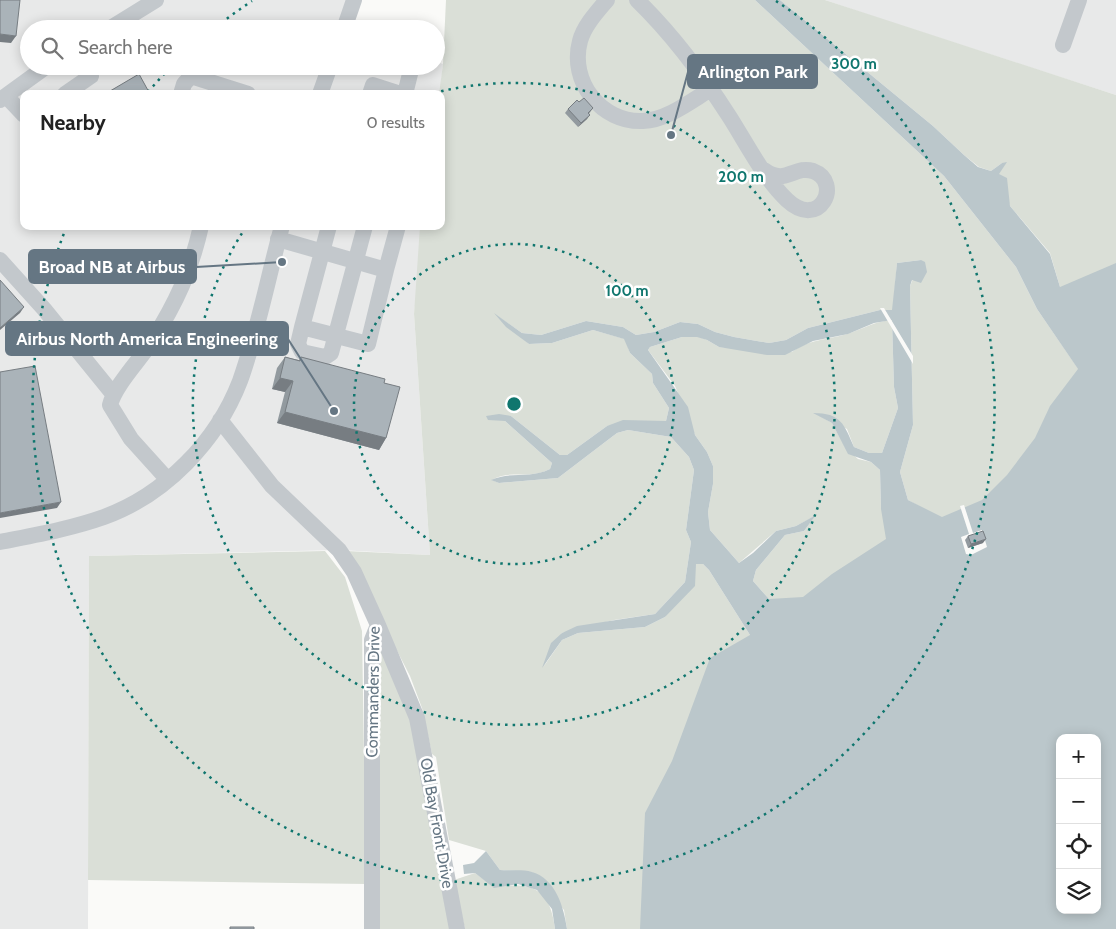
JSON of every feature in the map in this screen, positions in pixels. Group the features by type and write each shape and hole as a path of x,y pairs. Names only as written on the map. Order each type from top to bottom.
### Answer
{"street":[{"path":"124,20 156,0"},
{"path":"347,20 354,0"},
{"path":"606,0 585,29 578,52 579,74 596,103 616,117 643,121 669,114 711,89"},
{"path":"638,0 673,38 711,89 764,170"},
{"path":"1063,45 1078,0"},
{"path":"20,112 3,98 35,75"},
{"path":"71,90 90,75"},
{"path":"321,90 327,75"},
{"path":"404,90 409,75"},
{"path":"182,90 184,84 191,76 235,90"},
{"path":"371,90 373,85 390,90"},
{"path":"168,480 131,439 110,404 113,394 130,374 177,302 193,259 200,230"},
{"path":"328,230 298,344 302,352 325,357 331,353 364,230"},
{"path":"302,327 368,344 397,230"},
{"path":"0,542 54,531 106,517 140,499 168,480 195,453 220,420 230,403 245,366 280,233 321,252 386,270"},
{"path":"0,260 113,394"},
{"name":"Commanders Drive","path":"220,420 272,486 339,550 354,572 378,625 372,640 372,929"},
{"name":"Old Bay Front Drive","path":"378,625 417,718 456,929"}],"shaded area":[{"path":"0,0 353,0 346,20 20,20 20,75 442,75 440,90 20,90 20,230 424,230 414,314 430,555 339,550 89,556 88,929 0,929"},
{"path":"446,0 755,0 944,176 1016,267 1037,309 1079,370 797,929 567,929 564,910 532,872 500,870 486,851 449,840 436,757 432,754 422,708 410,676 346,551 430,555 414,314 420,230 445,230 445,90 440,90 442,75 445,75","holes":["921,260 910,286 913,425 900,472 908,500 931,513 881,509 880,470 871,462 858,459 845,447 832,423 815,413 847,429 854,447 869,453 882,453 898,408 894,387 892,320 847,334 812,342 792,352 719,347 697,336 682,337 650,347 648,350 675,386 695,435 707,452 713,466 713,484 708,512 710,530 739,563 776,531 796,526 815,516 804,531 785,535 756,570 753,581 769,599 750,635 709,570 703,564 696,564 665,617 645,627 578,633 562,640 544,666 562,633 614,620 655,614 685,582 691,542 686,530 694,470 689,457 671,437 628,430 617,433 558,478 499,483 492,480 505,475 542,472 550,469 552,463 505,421 511,416 560,455 567,455 607,426 666,421 669,408 653,383 652,374 630,353 625,339 593,330 552,343 529,344 496,315 522,333 541,335 586,321 623,327 636,335 654,332 680,322 698,324 715,332 734,337 769,343 786,340 808,328 880,310 893,310 897,263"]},
{"path":"755,0 780,0 933,126 978,167 991,171 1002,163 1007,162 999,174 1007,178 1010,206 1050,254 1060,287 1116,263 1116,929 640,929 645,813 672,761 710,658 750,635 709,570 703,564 696,564 695,586 665,617 645,627 578,633 562,640 542,668 551,643 562,633 577,626 655,614 685,582 691,542 686,530 694,470 689,457 671,437 628,430 617,433 558,478 499,483 491,480 498,477 543,472 550,469 552,463 505,421 488,420 486,416 499,414 511,416 560,455 567,455 607,426 623,420 666,421 669,408 653,383 652,374 630,353 624,339 593,330 552,343 529,344 506,327 494,313 522,333 541,335 586,321 623,327 636,335 654,332 680,322 698,324 715,332 734,337 769,343 786,340 808,328 880,310 892,310 897,263 921,260 925,262 927,272 921,283 912,280 910,286 913,425 900,472 908,500 942,517 982,500 1007,475 1035,438 1050,406 1078,369 1037,309 1016,267 944,176","holes":["892,320 894,387 898,408 882,453 869,453 854,447 840,421 830,415 813,413 832,423 848,454 871,462 880,470 881,509 886,539 832,574 803,597 769,599 753,581 756,570 785,535 804,531 816,515 796,526 776,531 753,553 739,563 710,530 708,512 713,484 713,466 707,452 695,435 688,407 648,350 650,347 682,337 697,337 719,347 767,355 785,355 813,341 848,334 874,323"]},
{"path":"780,0 825,0 1116,95 1116,361 1060,287 1050,253 1010,206 998,174 1002,163 991,171 979,167 933,126"},
{"path":"825,0 1116,0 1116,95 878,18"},
{"path":"325,551 345,577 362,631 366,884 88,880 89,556"},
{"path":"376,647 380,647 412,719 452,929 377,929"},
{"path":"486,851 500,870 528,871 547,881 561,904 567,929 555,929 552,909 537,890 518,884 494,888 475,873 464,874 463,865 474,863"},
{"path":"475,873 494,887 519,886 529,887 537,891 544,896 549,904 555,929 465,929 454,880"}],"pier":[{"path":"880,308 884,308 913,356 913,364"},
{"path":"964,505 973,533 982,530 987,547 971,555 966,554 961,537 969,534 960,506"}],"building":[{"path":"0,0 20,0 16,36 0,34"},
{"path":"140,75 148,90 112,90"},
{"path":"584,98 593,108 588,113 590,115 581,123 568,109 577,100 579,102"},
{"path":"0,280 24,307 0,328"},
{"path":"285,357 300,361 301,357 385,379 384,383 400,387 386,438 285,412 293,381 280,378"},
{"path":"35,366 61,502 0,513 0,372"},
{"path":"983,531 986,539 971,544 968,536"},
{"path":"230,927 254,927 254,929 230,929"}],"place":[{"name":"Arlington Park","path":"671,135"},
{"name":"Broad NB at Airbus","path":"282,262"},
{"name":"Airbus North America Engineering","path":"334,411"}]}
